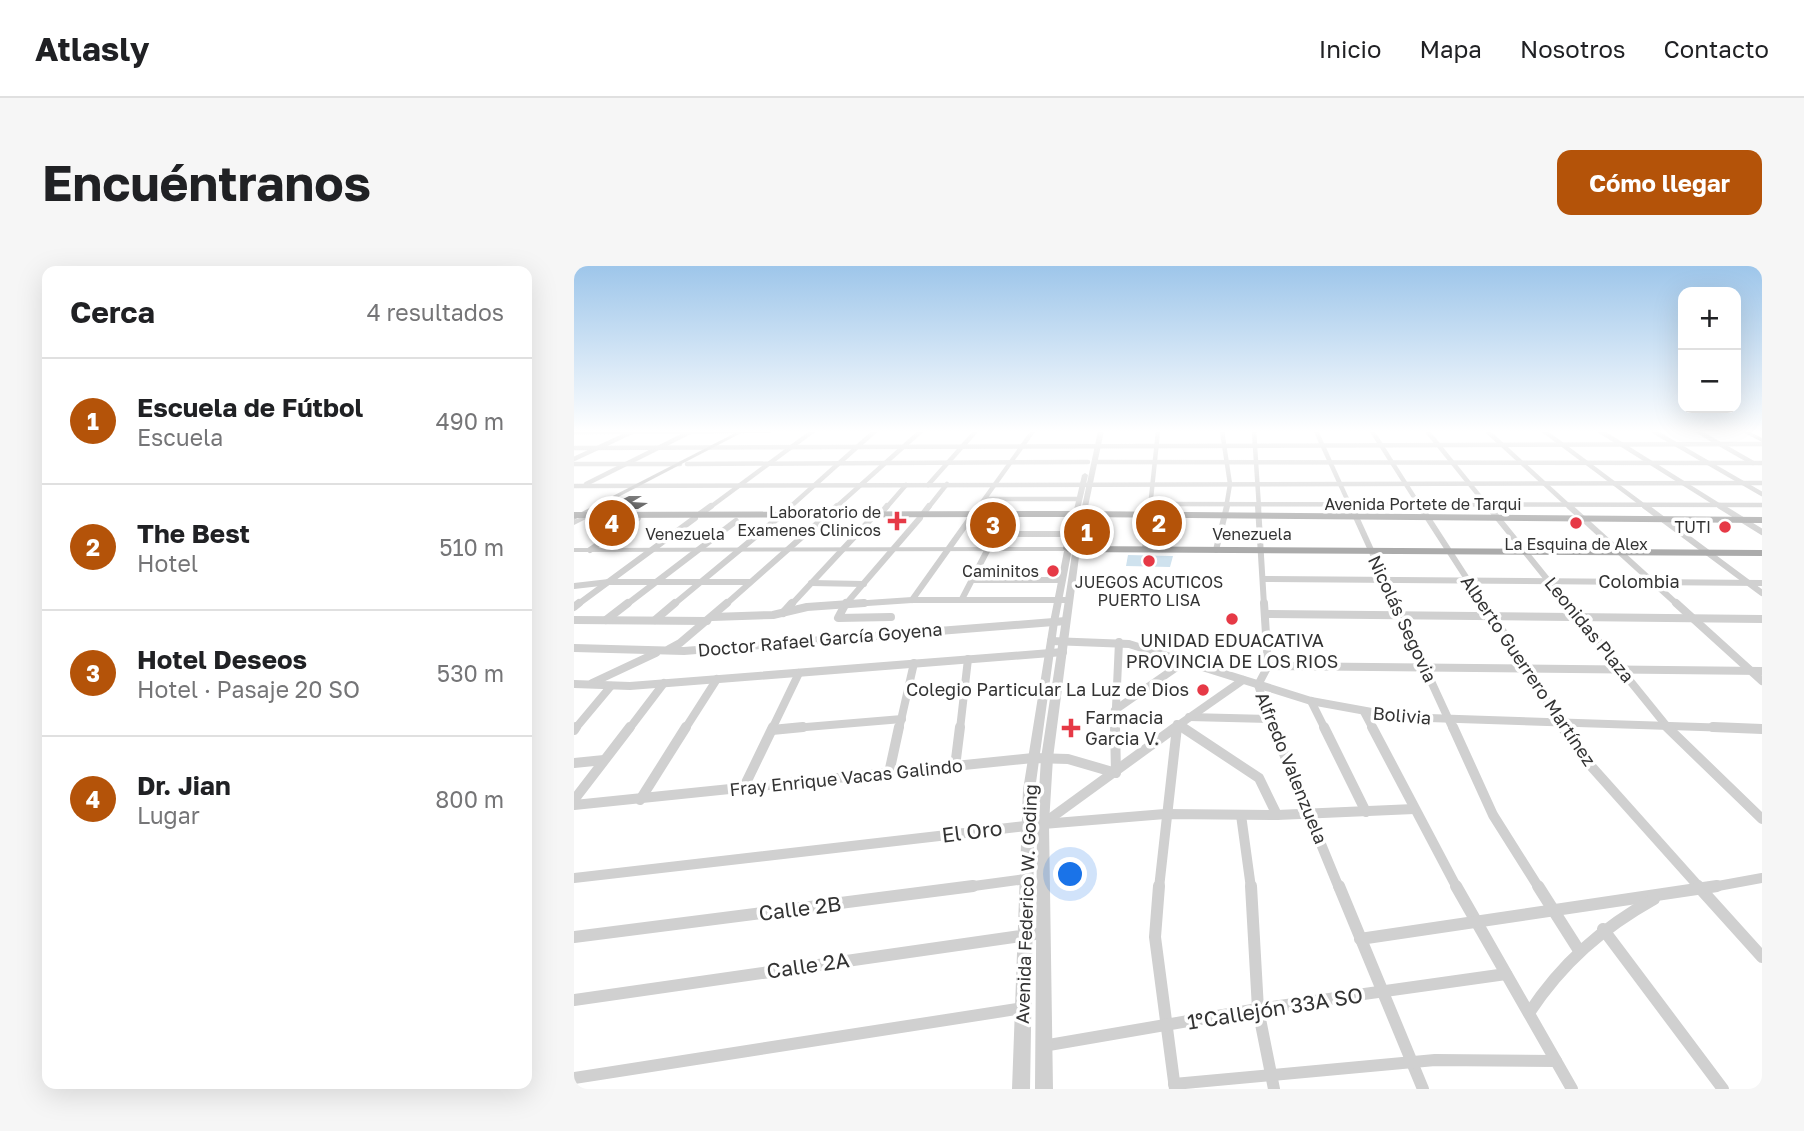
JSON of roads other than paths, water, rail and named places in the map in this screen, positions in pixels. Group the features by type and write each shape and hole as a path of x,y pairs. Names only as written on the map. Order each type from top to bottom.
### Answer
{"main road":[{"path":"578,518 672,469"},
{"path":"578,518 674,469"},
{"name":"Avenida Portete de Tarqui","path":"578,518 698,516"},
{"name":"Avenida Portete de Tarqui","path":"973,516 1078,516"},
{"name":"Avenida Federico W. Goding","path":"1072,549 1071,534 1078,516"},
{"name":"Avenida Federico W. Goding","path":"1072,549 1078,516"},
{"name":"Avenida Portete de Tarqui","path":"578,518 1150,516 1762,520"},
{"name":"Venezuela","path":"1072,549 1762,552"}],"street":[{"path":"583,486 616,469"},
{"path":"574,607 760,469"},
{"path":"655,620 834,469"},
{"path":"682,647 709,619 878,469"},
{"path":"928,485 941,469"},
{"path":"912,600 1006,469"},
{"name":"Avenida Federico W. Goding","path":"1078,516 1089,469"},
{"path":"1144,550 1155,469"},
{"path":"1216,550 1228,504 1230,484 1227,469"},
{"name":"Alfredo Valenzuela","path":"1257,469 1268,666 1258,685 1269,719 1423,1089"},
{"name":"Nicolás Segovia","path":"1333,469 1493,815 1578,949"},
{"name":"Alberto Guerrero Martínez","path":"1398,469 1491,617 1529,669 1559,724 1590,765 1762,957"},
{"name":"Leonidas Plaza","path":"1459,469 1668,728 1762,819"},
{"path":"1529,469 1762,681"},
{"path":"1596,469 1762,593"},
{"path":"1662,469 1762,532"},
{"path":"1720,469 1762,494"},
{"path":"574,488 638,485 1762,483"},
{"path":"891,618 839,619 842,608 947,484"},
{"name":"Avenida Federico W. Goding","path":"1078,516 1079,499 1086,484"},
{"path":"883,511 906,485"},
{"path":"986,499 1079,499"},
{"path":"1151,504 1762,505"},
{"path":"590,550 638,518"},
{"path":"962,599 1004,518"},
{"path":"783,613 870,520"},
{"path":"606,620 736,521"},
{"path":"996,534 1071,534"},
{"name":"Avenida Federico W. Goding","path":"1021,1089 1027,826 1033,758 1058,599 1072,549"},
{"name":"Avenida Federico W. Goding","path":"1039,1088 1043,1046 1043,824 1047,758 1069,600 1072,549"},
{"name":"Venezuela","path":"574,550 1072,549"},
{"path":"574,558 634,550"},
{"name":"Colombia","path":"1264,579 1762,583"},
{"path":"971,580 1062,580"},
{"path":"574,586 609,582 750,582"},
{"path":"811,583 864,584"},
{"path":"574,620 709,619 783,613 807,607 912,600 1069,600"},
{"path":"1266,614 1762,619"},
{"name":"Doctor Rafael García Goyena","path":"574,648 665,650 1066,621"},
{"name":"Bolivia","path":"1051,641 1063,646"},
{"path":"1116,772 1115,710 1119,642"},
{"name":"Bolivia","path":"574,684 611,686 799,673 1049,652 1063,646 1119,642 1311,701 1364,712 1559,724 1762,729"},
{"path":"590,684 648,655 665,650"},
{"path":"955,767 968,659"},
{"path":"1115,710 1184,662"},
{"path":"889,773 914,663"},
{"path":"1268,666 1762,671"},
{"path":"743,789 799,673"},
{"path":"640,800 717,679"},
{"path":"1043,824 1177,724 1243,680"},
{"path":"574,800 664,683"},
{"path":"574,730 611,686"},
{"path":"1311,701 1366,812"},
{"path":"1364,712 1476,923 1572,1089"},
{"path":"1189,716 1269,719"},
{"path":"772,730 902,719"},
{"path":"1177,724 1165,814 1155,937 1175,1087 1271,1074 1413,1064 1435,1060 1556,1061"},
{"path":"1177,724 1259,778 1277,815"},
{"name":"Fray Enrique Vacas Galindo","path":"574,805 1033,758 1068,758 1116,772"},
{"path":"574,763 604,760"},
{"name":"El Oro","path":"574,878 1043,824 1165,814 1309,815 1414,809"},
{"path":"1241,816 1250,876 1258,1009 1274,1089"},
{"path":"1360,939 1554,912 1762,878"},
{"name":"Calle 2B","path":"574,937 1026,879"},
{"path":"1529,1013 1549,981 1578,949 1603,929 1659,896"},
{"path":"1603,929 1723,1089"},
{"name":"Calle 2A","path":"574,1000 1042,933"},
{"name":"1°Callejón 33A SO","path":"1043,1046 1258,1009 1506,974"},
{"path":"574,1078 1023,1008"}],"water":[{"name":"JUEGOS ACUTICOS PUERTO LISA","path":"1128,555 1173,556 1170,567 1126,566"}],"place":[{"name":"Laboratorio de Examenes Clinicos","path":"897,521"},
{"name":"Dr. Jian","path":"612,523"},
{"name":"The Best","path":"1159,523"},
{"name":"La Esquina de Alex","path":"1576,523"},
{"name":"Hotel Deseos","path":"993,525"},
{"name":"TUTI","path":"1725,527"},
{"name":"Escuela de Fútbol","path":"1087,532"},
{"name":"JUEGOS ACUTICOS PUERTO LISA","path":"1149,561"},
{"name":"Caminitos","path":"1053,571"},
{"name":"UNIDAD EDUACATIVA PROVINCIA DE LOS RIOS","path":"1232,619"},
{"name":"Colegio Particular La Luz de Dios","path":"1203,690"},
{"name":"Farmacia Garcia V.","path":"1071,728"}]}
